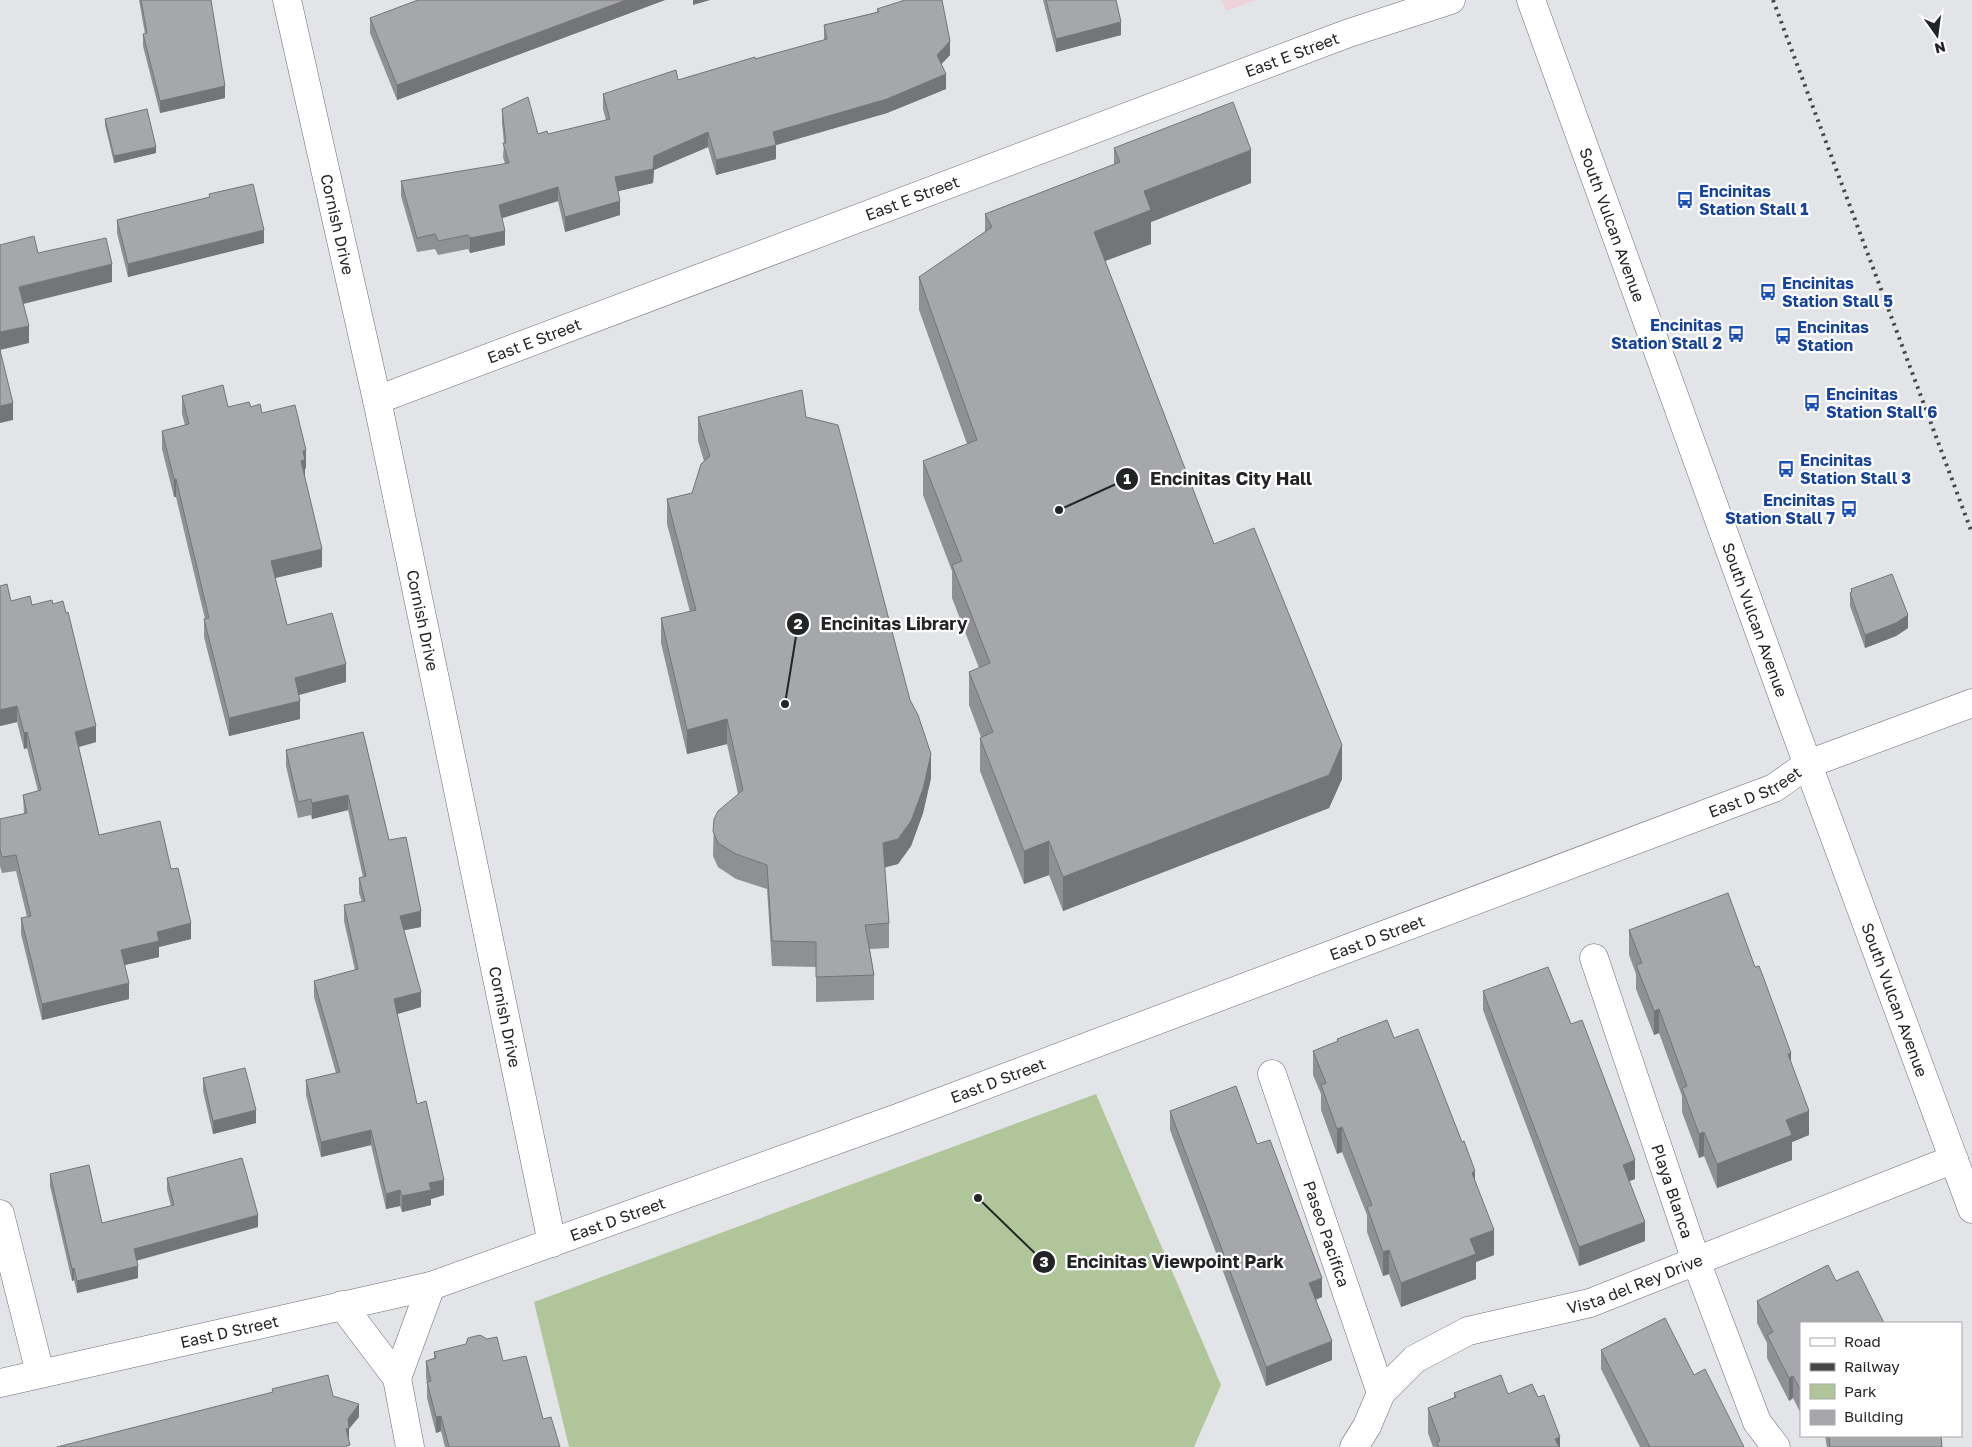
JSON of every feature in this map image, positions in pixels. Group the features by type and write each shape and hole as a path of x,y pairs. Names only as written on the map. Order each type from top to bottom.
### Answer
{"street":[{"name":"Cornish Drive","path":"287,0 376,400 552,1243"},
{"name":"East E Street","path":"376,400 1349,33 1451,0"},
{"name":"South Vulcan Avenue","path":"1531,0 1808,764 1972,1209"},
{"name":"East D Street","path":"0,1383 432,1286 895,1119 1774,788 1808,764 1972,703"},
{"name":"Playa Blanca","path":"1594,958 1696,1261 1757,1422 1776,1447"},
{"name":"Paseo Pacifica","path":"1272,1074 1381,1393"},
{"name":"Vista del Rey Drive","path":"1366,1440 1381,1393 1415,1359 1468,1330 1590,1303 1954,1159"},
{"path":"0,1214 40,1373"},
{"path":"396,1378 432,1286"},
{"path":"342,1305 396,1378 410,1447"}],"shaded area":[{"path":"1222,0 1257,0 1226,11"}],"green space":[{"path":"1096,1094 1221,1385 1194,1447 569,1447 534,1302"}],"building":[{"path":"141,0 211,0 225,86 160,101 143,34 147,33"},
{"path":"418,0 626,0 397,85 370,18"},
{"path":"905,0 942,0 950,41 937,55 946,74 887,99 773,132 776,145 716,160 708,132 654,156 653,169 615,177 620,201 565,217 558,187 499,205 505,231 470,238 468,235 438,241 435,234 417,238 401,181 509,163 503,143 506,143 502,109 528,97 538,134 547,131 548,134 610,119 603,94 676,70 678,80 755,57 755,59 827,39 824,25 879,12 877,9"},
{"path":"1046,0 1116,0 1121,22 1056,39"},
{"path":"1233,102 1251,150 1144,191 1151,210 1094,232 1214,544 1254,528 1342,745 1329,775 1063,877 1049,841 1024,851 980,738 993,732 969,672 990,663 952,565 962,561 923,461 977,440 919,277 992,227 985,214 1120,162 1114,148"},
{"path":"147,109 156,147 114,156 105,119"},
{"path":"253,184 264,230 128,264 117,220 210,197 209,194"},
{"path":"34,236 38,253 106,238 112,264 19,287 29,326 0,332 0,245"},
{"path":"0,350 13,403 0,406"},
{"path":"223,385 228,407 249,402 251,407 260,404 262,413 295,405 306,450 303,451 305,460 301,461 322,549 271,561 287,625 332,613 346,664 295,678 300,701 229,718 204,619 209,618 176,479 174,479 162,431 189,424 182,396"},
{"path":"802,390 806,417 838,425 910,700 918,715 931,754 923,789 911,821 898,839 883,843 889,923 865,925 874,975 816,977 816,942 772,941 767,865 736,854 718,843 713,831 714,819 718,811 743,790 727,719 687,730 661,618 696,610 667,499 692,493 701,464 710,456 698,417"},
{"path":"1892,574 1908,615 1896,623 1865,635 1850,593 1852,592 1851,589"},
{"path":"7,584 11,601 30,596 32,605 52,600 53,604 63,601 66,613 68,612 96,726 75,732 99,835 160,821 171,869 178,868 191,923 157,932 159,941 121,950 129,983 42,1004 21,918 31,916 16,855 2,857 0,850 0,819 27,813 23,795 41,790 27,732 24,733 17,706 0,710 0,586"},
{"path":"363,732 389,840 406,837 421,911 400,916 421,992 394,999 417,1104 426,1101 444,1180 429,1183 431,1190 402,1196 400,1190 386,1194 371,1130 321,1142 306,1080 340,1072 314,981 358,969 344,905 365,901 359,878 366,876 348,795 312,803 311,799 298,802 286,750"},
{"path":"1728,893 1755,967 1759,966 1764,979 1791,1053 1788,1054 1809,1111 1786,1120 1792,1135 1717,1164 1704,1132 1699,1134 1682,1088 1687,1086 1659,1009 1654,1011 1636,965 1642,963 1629,930"},
{"path":"1548,967 1571,1024 1582,1020 1635,1160 1623,1165 1645,1222 1579,1247 1483,991"},
{"path":"1387,1020 1394,1038 1418,1029 1462,1142 1464,1141 1475,1171 1472,1173 1494,1230 1470,1239 1476,1254 1401,1283 1389,1250 1383,1252 1367,1207 1372,1205 1342,1127 1337,1129 1321,1085 1326,1083 1313,1051 1338,1041 1337,1039"},
{"path":"245,1068 256,1110 213,1121 203,1078"},
{"path":"1236,1086 1257,1144 1270,1140 1322,1278 1309,1283 1332,1341 1266,1367 1170,1111"},
{"path":"242,1158 258,1215 134,1249 138,1266 77,1281 74,1268 72,1269 50,1174 89,1165 102,1223 174,1205 167,1178"},
{"path":"1828,1265 1836,1281 1858,1271 1884,1322 1800,1322 1800,1389 1793,1376 1789,1378 1767,1335 1773,1332 1757,1301"},
{"path":"1665,1318 1694,1375 1705,1369 1744,1447 1650,1447 1601,1350"},
{"path":"480,1335 487,1339 497,1337 503,1361 526,1356 543,1419 551,1417 560,1447 449,1447 441,1416 436,1417 427,1382 431,1381 426,1361 436,1358 434,1352 466,1344 468,1338"},
{"path":"328,1375 333,1396 359,1404 348,1419 349,1428 346,1429 350,1445 347,1447 57,1447 273,1392 272,1389"},
{"path":"1501,1375 1508,1394 1532,1384 1538,1397 1544,1395 1560,1437 1555,1439 1559,1447 1439,1447 1437,1442 1440,1441 1428,1408 1456,1397 1454,1393"},
{"path":"1829,1437 1941,1437 1942,1447 1830,1447"}],"railway":[{"path":"1773,0 1972,533"}],"place":[{"name":"Encinitas Station Stall 1","path":"1685,200"},
{"name":"Encinitas Station Stall 5","path":"1768,292"},
{"name":"Encinitas Station Stall 2","path":"1736,334"},
{"name":"Encinitas Station","path":"1783,336"},
{"name":"Encinitas Station Stall 6","path":"1812,403"},
{"name":"Encinitas Station Stall 3","path":"1786,469"},
{"name":"Encinitas Station Stall 7","path":"1849,509"},
{"name":"Encinitas City Hall","path":"1059,510"},
{"name":"Encinitas Library","path":"785,704"},
{"name":"Encinitas Viewpoint Park","path":"978,1198"}]}
